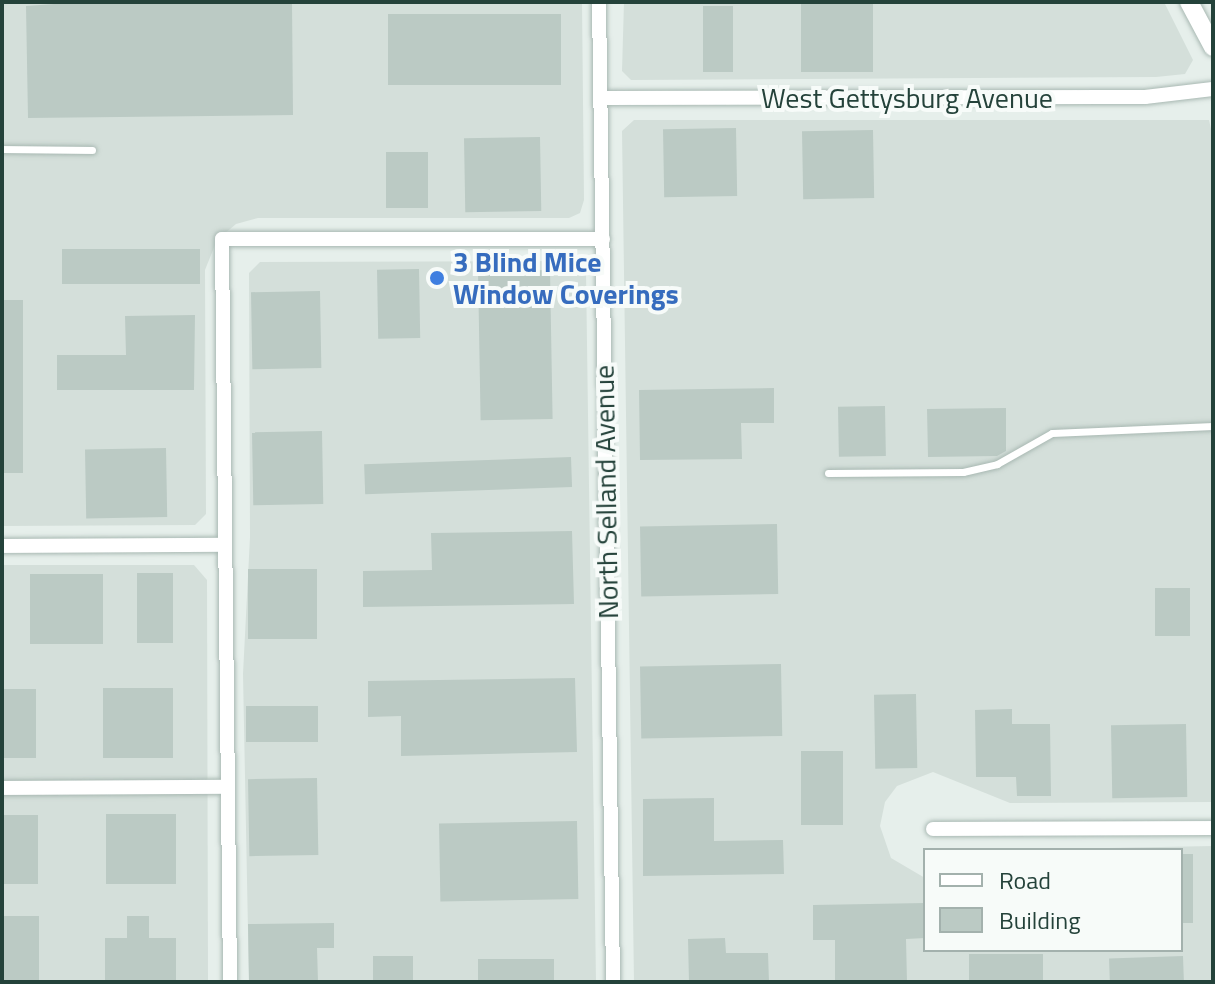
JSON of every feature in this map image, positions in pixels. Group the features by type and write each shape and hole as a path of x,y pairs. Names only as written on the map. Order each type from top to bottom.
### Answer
{"street":[{"name":"North Selland Avenue","path":"599,2 613,982"},
{"path":"1189,2 1213,47"},
{"name":"West Gettysburg Avenue","path":"601,98 1145,97 1213,89"},
{"path":"230,982 222,239 603,239"},
{"path":"2,546 225,545"},
{"path":"2,788 228,787"},
{"path":"933,829 1213,828"}],"lane":[{"path":"2,149 92,150"},
{"path":"828,473 963,472 997,464 1052,433 1213,426"}],"shaded area":[{"path":"2,2 582,2 584,200 580,213 569,218 258,218 236,224 217,240 205,270 206,514 195,525 2,526"},
{"path":"624,2 1164,2 1193,60 1185,74 1156,77 631,80 622,71"},
{"path":"634,120 1209,120 1213,138 1213,802 1010,803 933,772 897,786 885,802 880,826 891,858 923,877 923,952 1183,952 1183,848 1106,848 1213,846 1213,982 634,982 622,131"},
{"path":"575,261 586,272 596,982 249,982 243,674 250,537 249,273 260,262"},
{"path":"2,565 194,565 207,580 208,982 2,982"}],"building":[{"path":"82,2 292,2 293,115 28,118 26,6"},
{"path":"801,2 873,2 873,72 801,72"},
{"path":"703,6 733,6 733,72 703,72"},
{"path":"388,14 561,14 561,85 388,85"},
{"path":"736,128 737,196 664,197 663,129"},
{"path":"873,130 874,198 803,199 802,131"},
{"path":"540,137 541,211 465,212 464,138"},
{"path":"386,152 428,152 428,208 386,208"},
{"path":"62,249 200,249 200,284 62,284"},
{"path":"419,269 420,338 378,339 377,270"},
{"path":"550,270 553,419 481,420 478,271"},
{"path":"320,291 321,368 252,369 251,292"},
{"path":"2,300 23,300 23,473 2,473"},
{"path":"195,315 194,390 57,390 57,355 126,355 125,316"},
{"path":"774,388 774,423 741,423 742,459 640,460 639,390"},
{"path":"885,406 886,456 839,457 838,407"},
{"path":"1006,408 1006,451 997,456 928,457 927,409"},
{"path":"322,431 323,504 253,505 252,432"},
{"path":"166,448 167,517 86,518 85,449"},
{"path":"571,457 572,487 365,494 364,464"},
{"path":"777,524 778,594 641,596 640,526"},
{"path":"572,531 574,604 363,607 363,571 432,570 431,533"},
{"path":"248,569 317,569 317,639 248,639"},
{"path":"137,573 173,573 173,643 137,643"},
{"path":"30,574 103,574 103,644 30,644"},
{"path":"1155,588 1190,588 1190,636 1155,636"},
{"path":"781,664 782,736 641,738 640,666"},
{"path":"575,678 577,752 401,756 401,716 368,717 368,681"},
{"path":"103,688 173,688 173,758 103,758"},
{"path":"2,689 36,689 36,758 2,758"},
{"path":"916,694 917,768 875,769 874,695"},
{"path":"246,706 318,706 318,742 246,742"},
{"path":"1012,709 1012,724 1050,724 1051,796 1017,796 1016,777 976,777 975,710"},
{"path":"1186,724 1187,797 1112,798 1111,725"},
{"path":"801,751 843,751 843,825 801,825"},
{"path":"317,778 318,855 249,856 248,779"},
{"path":"714,798 714,841 783,840 784,874 643,876 643,799"},
{"path":"106,814 176,814 176,884 106,884"},
{"path":"2,815 38,815 38,884 2,884"},
{"path":"577,821 578,899 440,901 439,823"},
{"path":"1183,854 1193,854 1193,923 1183,923"},
{"path":"923,903 923,938 906,939 907,982 835,982 835,940 813,940 813,905"},
{"path":"3,916 39,916 39,982 3,982"},
{"path":"127,916 149,916 149,938 176,938 176,982 105,982 105,938 127,938"},
{"path":"334,923 334,948 317,948 318,982 249,982 248,924"},
{"path":"725,938 726,953 768,953 769,982 689,982 688,939"},
{"path":"969,954 1043,954 1043,982 969,982"},
{"path":"373,956 413,956 413,982 373,982"},
{"path":"1183,956 1184,982 1110,982 1109,959"},
{"path":"478,959 554,959 554,982 478,982"}],"place":[{"name":"3 Blind Mice Window Coverings","path":"437,278"}]}
